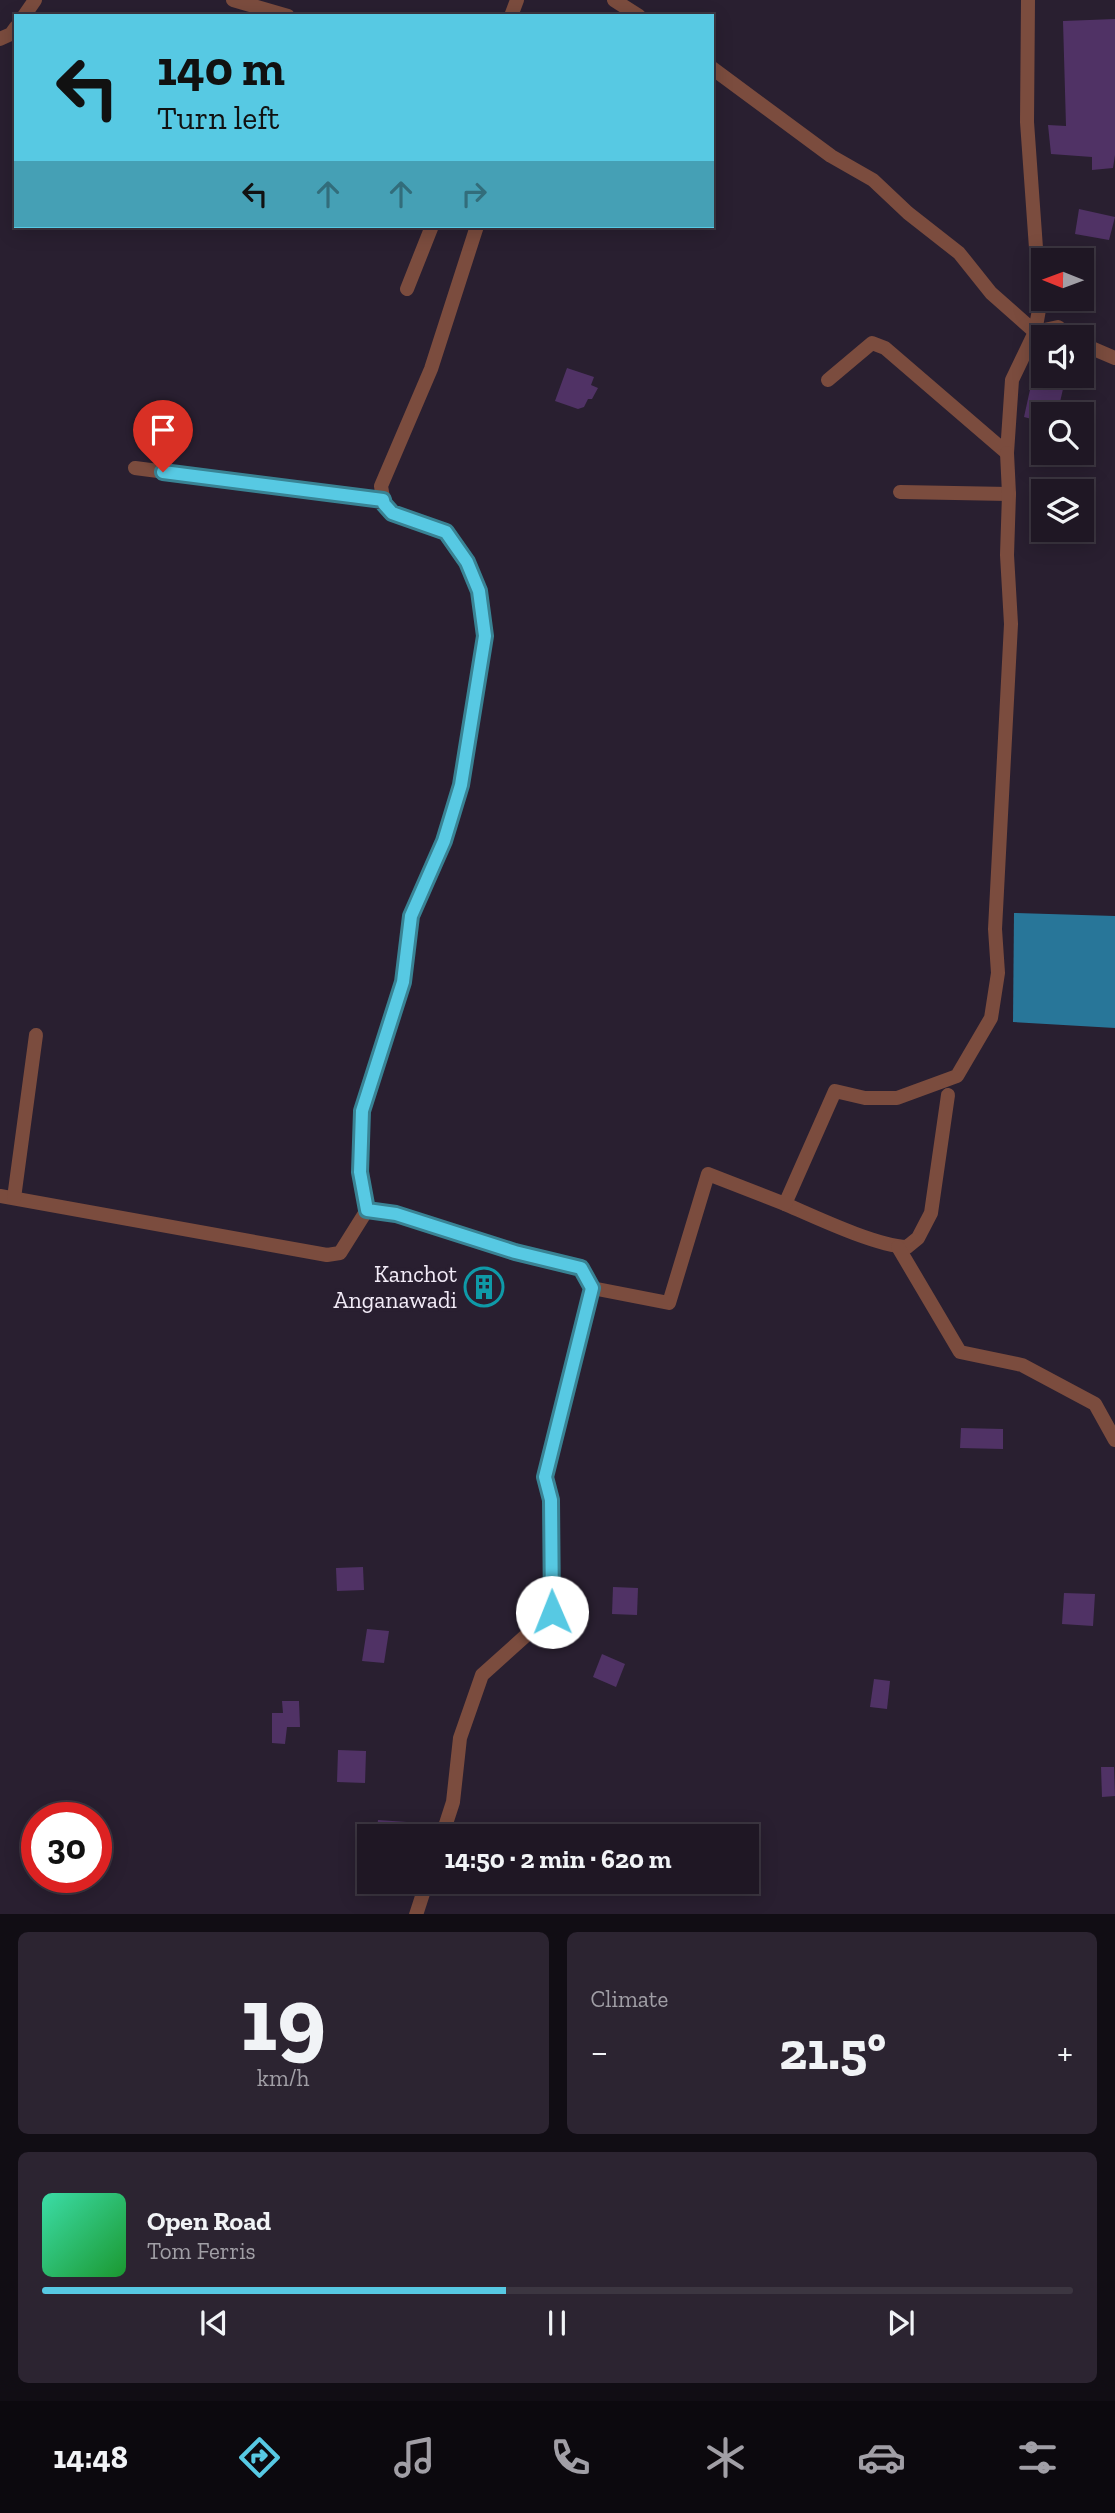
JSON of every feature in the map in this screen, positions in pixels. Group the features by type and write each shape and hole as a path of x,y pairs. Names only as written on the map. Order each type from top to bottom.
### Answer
{"street":[{"path":"233,0 281,14"},
{"path":"614,0 636,14"},
{"path":"1028,0 1027,122 1040,304 1036,325"},
{"path":"714,69 831,156 873,180 908,213 959,253 991,293 1031,328"},
{"path":"407,289 431,228"},
{"path":"36,1035 7,1197 327,1255 340,1253 367,1210 360,1172 362,1111 403,982 411,916 444,841 461,785 485,636 479,591 467,562 446,532 392,513 384,504 381,486 431,369 476,228"},
{"path":"785,1204 835,1091 865,1098 897,1098 957,1076 991,1018 998,973 996,929 1011,624 1007,555 1007,453 1012,380 1031,340"},
{"path":"828,380 872,343 885,348 1007,453"},
{"path":"1094,349 1115,358"},
{"path":"135,468 383,500"},
{"path":"900,492 1009,494"},
{"path":"592,1288 669,1303 708,1174 855,1233 898,1247 907,1247 918,1238 931,1213 948,1095"},
{"path":"367,1210 396,1214 515,1252 581,1268 592,1288 545,1477 551,1500 552,1612 482,1675 460,1738 453,1802 446,1824"},
{"path":"898,1247 960,1352 1022,1365 1095,1404 1115,1440"},
{"path":"416,1914 423,1894"}],"water":[{"path":"1014,913 1115,916 1115,1028 1013,1022"}],"building":[{"path":"1115,19 1115,155 1113,168 1092,170 1092,157 1051,154 1048,125 1066,126 1063,21"},
{"path":"1079,209 1115,217 1109,240 1075,234"},
{"path":"567,368 594,377 591,385 598,388 584,407 578,409 555,401"},
{"path":"1031,385 1031,388 1063,388 1060,402 1031,402 1031,419 1024,417"},
{"path":"961,1428 1003,1429 1003,1449 960,1448"},
{"path":"363,1567 364,1590 337,1591 336,1568"},
{"path":"613,1587 638,1588 637,1615 612,1614"},
{"path":"1064,1593 1095,1594 1093,1626 1062,1624"},
{"path":"367,1629 389,1631 384,1663 362,1661"},
{"path":"602,1654 625,1664 616,1687 593,1677"},
{"path":"874,1679 890,1681 887,1709 870,1707"},
{"path":"282,1701 299,1701 300,1727 287,1727 285,1744 272,1743 272,1713 283,1713"},
{"path":"338,1750 366,1751 365,1783 337,1782"},
{"path":"1101,1767 1114,1767 1115,1796 1102,1797"},
{"path":"378,1820 407,1822 407,1824 378,1824"}],"place":[{"name":"Kanchot Anganawadi","path":"484,1287"}],"route":[{"path":"163,472 383,500 392,513 446,532 467,562 479,591 485,636 461,785 444,841 411,916 403,982 362,1111 360,1172 367,1210 396,1214 515,1252 581,1268 592,1288 545,1477 551,1500 552,1612"}]}
